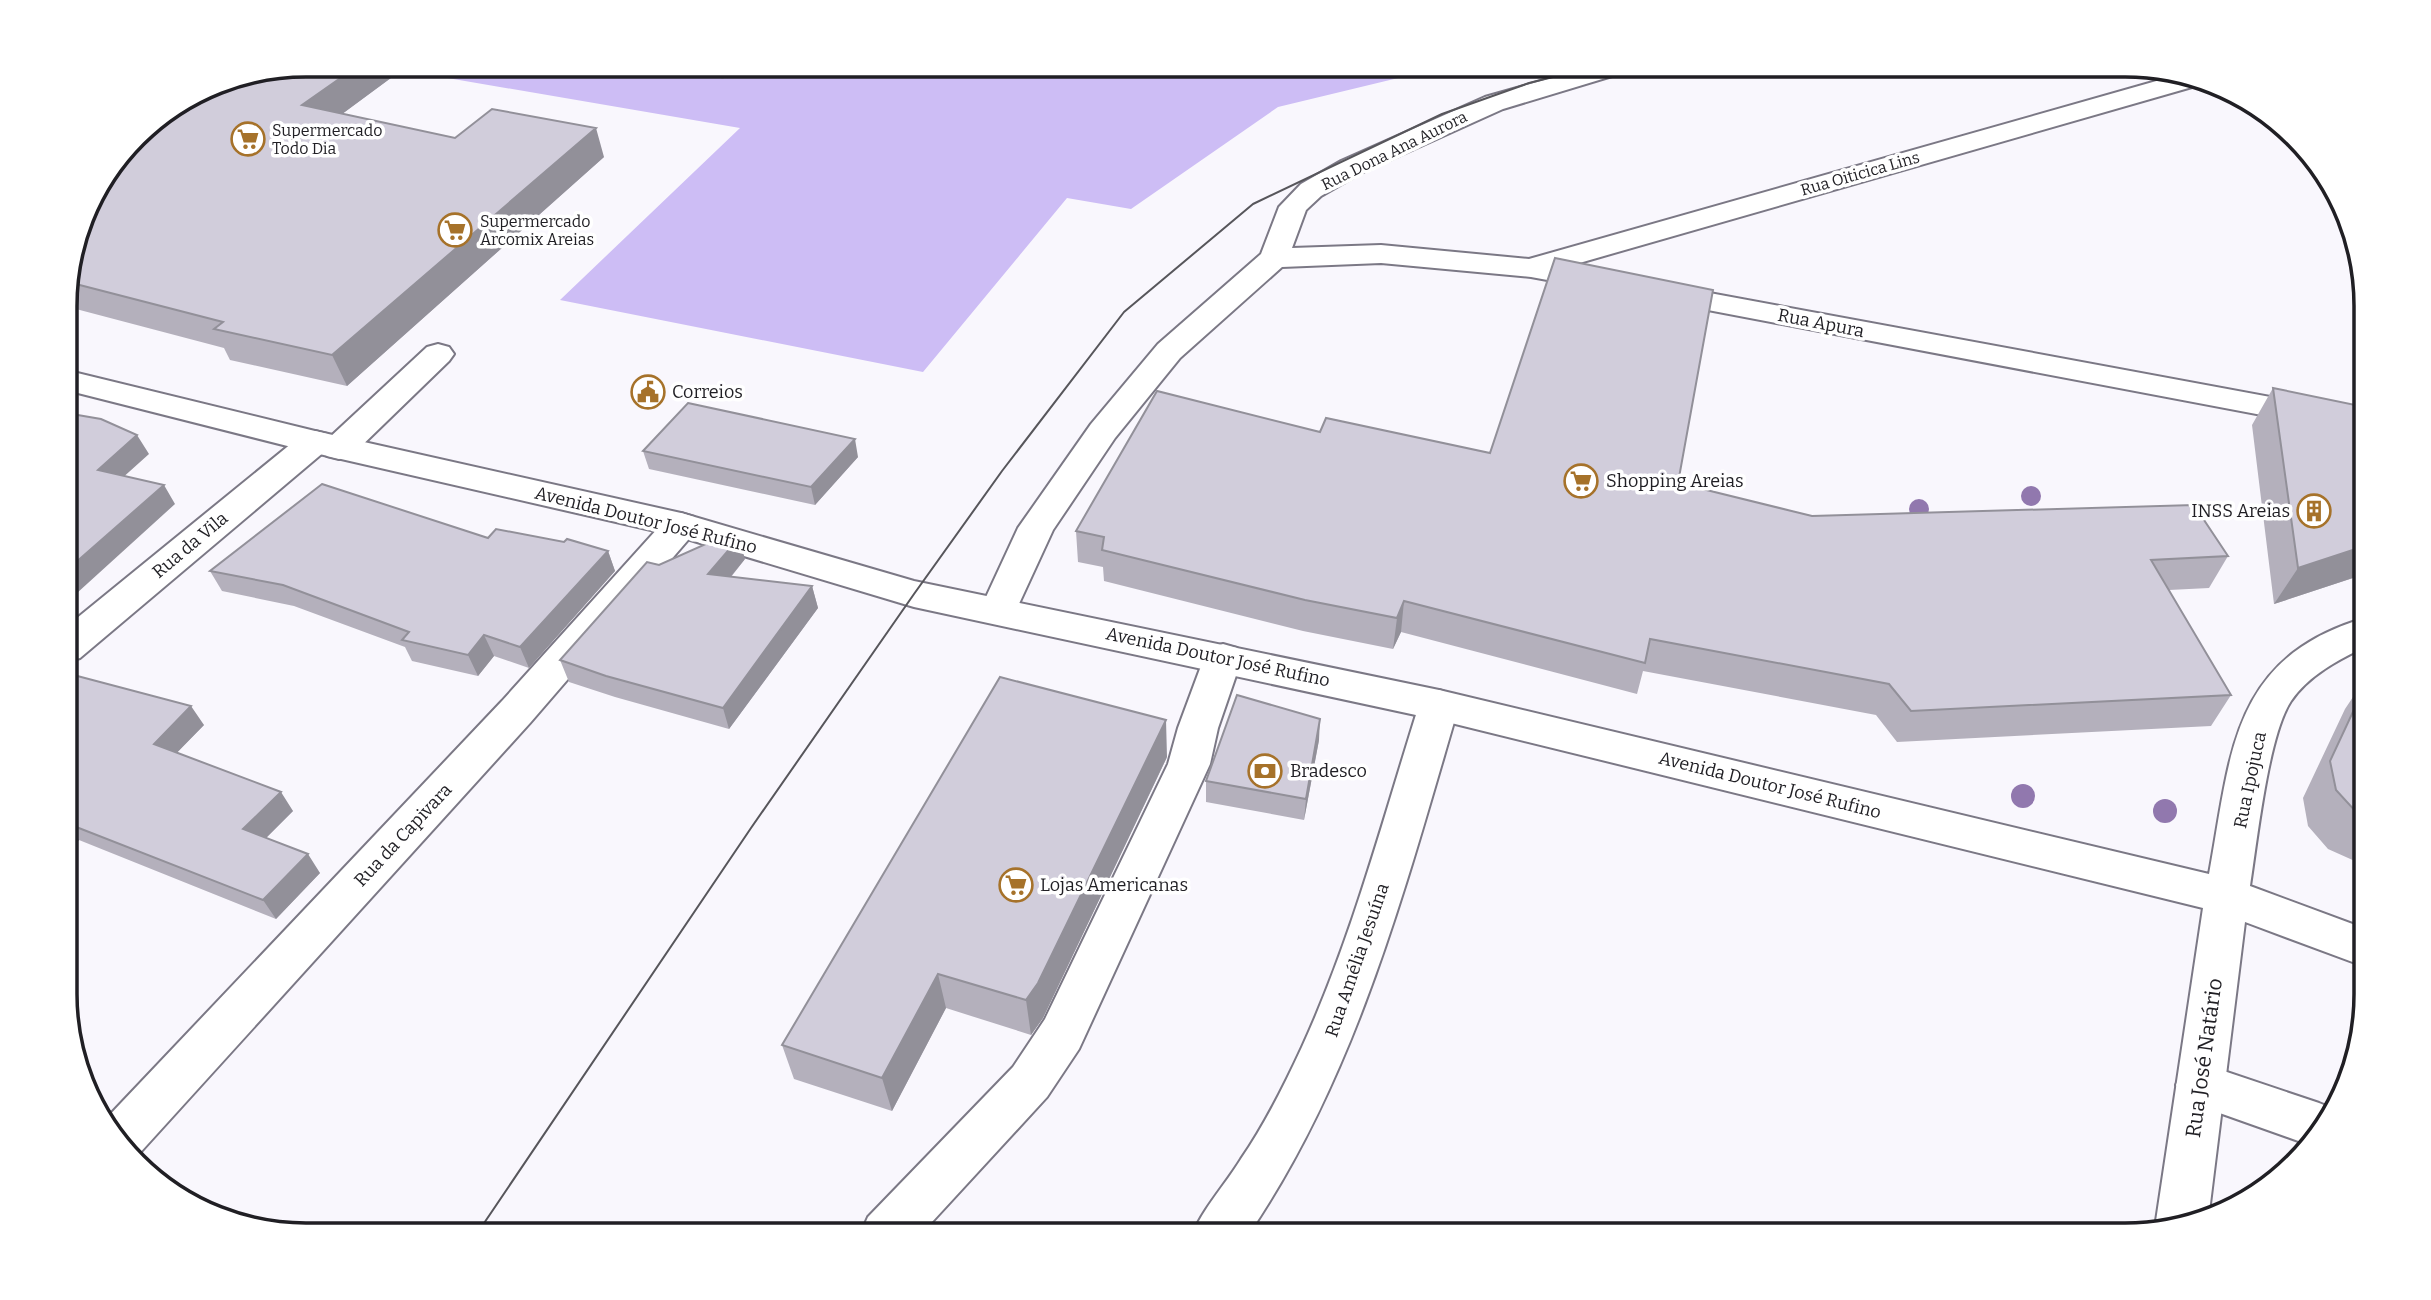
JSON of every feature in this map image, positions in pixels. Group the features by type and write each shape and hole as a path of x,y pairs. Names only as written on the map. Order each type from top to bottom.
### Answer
{"street":[{"name":"Rua Dona Ana Aurora","path":"999,610 1036,528 1103,431 1170,351 1274,258 1293,207 1311,190 1351,167 1494,103 1582,77"},
{"name":"Rua Oiticica Lins","path":"1531,268 2177,84"},
{"name":"Rua Apura","path":"1274,258 1381,254 1531,268 2338,419"},
{"name":"Rua da Vila","path":"77,639 327,445 438,354"},
{"name":"Avenida Doutor José Rufino","path":"77,383 327,445 681,525 914,594 1439,705 2226,896 2354,944"},
{"name":"Rua da Capivara","path":"125,1133 516,712 681,525"},
{"name":"Rua Ipojuca","path":"2226,896 2258,733 2274,695 2292,673 2330,646 2354,636"},
{"path":"897,1223 1030,1082 1062,1034 1189,764 1198,727 1223,658"},
{"name":"Rua Amélia Jesuína","path":"1227,1223 1303,1102 1347,1000 1439,705"},
{"name":"Rua José Natário","path":"2183,1215 2226,896"},
{"path":"2200,1085 2313,1124"}],"shaded area":[{"path":"442,77 1402,77 1278,107 1131,209 1067,198 923,372 560,300 740,128"}],"building":[{"path":"291,77 342,77 302,105 455,138 492,109 596,128 332,355 214,329 223,322 78,285 94,218 116,179 144,144 167,124 218,94 261,81"},
{"path":"1555,258 1713,290 1678,483 1812,516 2194,505 2228,556 2151,560 2231,695 1911,711 1889,684 1650,639 1645,663 1404,601 1397,618 1305,600 1102,550 1104,537 1076,531 1157,391 1320,432 1326,418 1490,453"},
{"path":"2273,388 2354,405 2354,550 2298,568"},
{"path":"688,403 855,439 811,487 643,451"},
{"path":"77,415 101,419 137,435 98,470 164,485 77,561"},
{"path":"322,484 488,538 496,529 564,542 567,539 608,551 520,647 484,635 468,655 402,640 409,632 283,585 210,571"},
{"path":"728,534 739,538 708,574 812,586 723,708 606,676 560,660 647,562 659,565"},
{"path":"77,676 191,706 154,744 281,792 243,829 308,854 263,900 77,827"},
{"name":"Lojas Americanas","path":"1000,677 1166,720 1038,983 1026,1000 938,974 882,1078 782,1045"},
{"name":"Bradesco","path":"1237,695 1320,719 1306,799 1206,781"},
{"path":"2354,710 2354,810 2336,790 2330,761"}],"tram line":[{"path":"484,1223 751,828 914,594 1002,471 1124,312 1253,204 1442,114 1553,77"}],"place":[{"name":"Supermercado Todo Dia","path":"248,139"},
{"name":"Supermercado Arcomix Areias","path":"455,230"},
{"name":"Correios","path":"648,392"},
{"name":"Shopping Areias","path":"1581,481"},
{"name":"INSS Areias","path":"2314,511"},
{"name":"Bradesco","path":"1265,771"},
{"name":"Lojas Americanas","path":"1016,885"}]}
